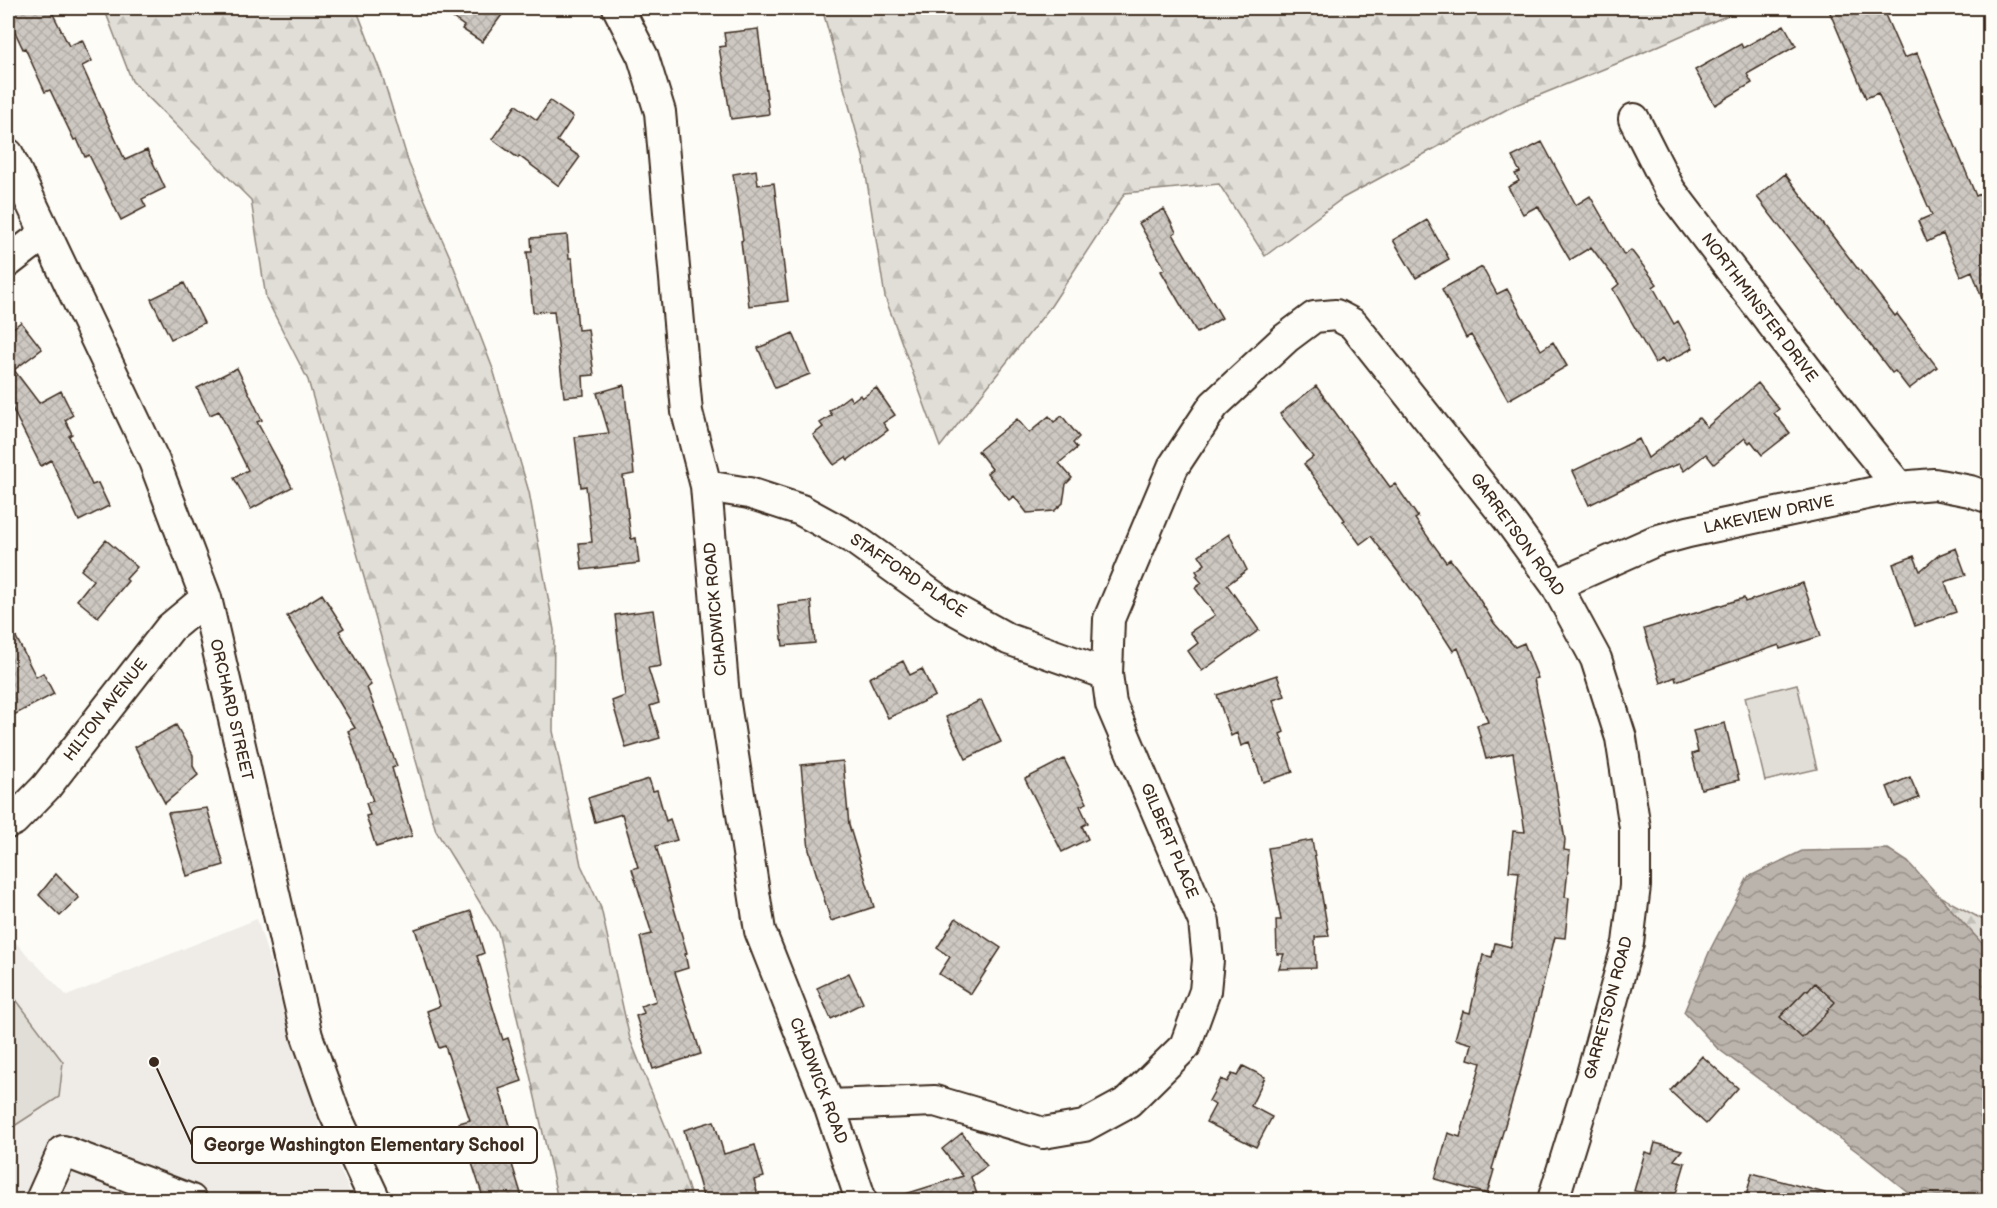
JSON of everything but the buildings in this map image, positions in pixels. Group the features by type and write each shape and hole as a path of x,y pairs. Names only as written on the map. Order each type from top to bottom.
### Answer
{"street":[{"name":"CHADWICK ROAD","path":"618,8 643,57 660,112 687,412 706,486 724,697 759,931 829,1105 861,1200"},
{"name":"NORTHMINSTER DRIVE","path":"1634,119 1670,190 1831,402 1899,487"},
{"name":"ORCHARD STREET","path":"8,154 44,234 154,461 206,597 307,1036 334,1112 375,1200"},
{"path":"8,262 44,234"},
{"name":"GARRETSON ROAD","path":"1314,317 1336,315 1353,324 1508,519 1556,585 1596,659 1621,738 1635,828 1635,886 1628,943 1592,1074 1553,1200"},
{"name":"GILBERT PLACE","path":"829,1105 935,1101 1043,1133 1084,1126 1128,1101 1185,1046 1205,991 1208,960 1204,922 1111,704 1107,674 1109,619 1173,467 1214,405 1286,338 1314,317"},
{"name":"LAKEVIEW DRIVE","path":"1556,585 1655,541 1899,487 1934,484 1970,491 1989,498"},
{"name":"STAFFORD PLACE","path":"706,486 749,493 801,510 854,539 943,603 1008,639 1107,674"},
{"name":"HILTON AVENUE","path":"8,823 14,820 46,787 170,628 206,597"},
{"path":"41,1200 63,1150 145,1192 191,1200"}],"shaded area":[{"path":"257,919 320,1127 354,1200 8,1200 8,935 67,996"}],"green space":[{"path":"104,8 356,8 383,78 409,164 450,257 493,369 529,492 554,630 553,731 581,865 601,908 630,1039 680,1162 692,1200 558,1200 498,932 436,831 308,380 266,298 251,200 132,81"},
{"path":"822,8 1744,8 1513,106 1343,198 1265,256 1219,184 1125,193 1051,306 940,447 885,297 863,156"},
{"path":"1797,684 1817,769 1765,781 1745,697"},
{"path":"1939,896 1989,923 1989,951 1983,945"},
{"path":"8,989 63,1062 59,1097 8,1130"}],"water":[{"path":"1888,849 1908,862 1989,951 1989,1200 1918,1200 1859,1153 1717,1048 1684,1012 1710,950 1748,877 1802,851"}],"place":[{"name":"George Washington Elementary School","path":"154,1062"}]}
